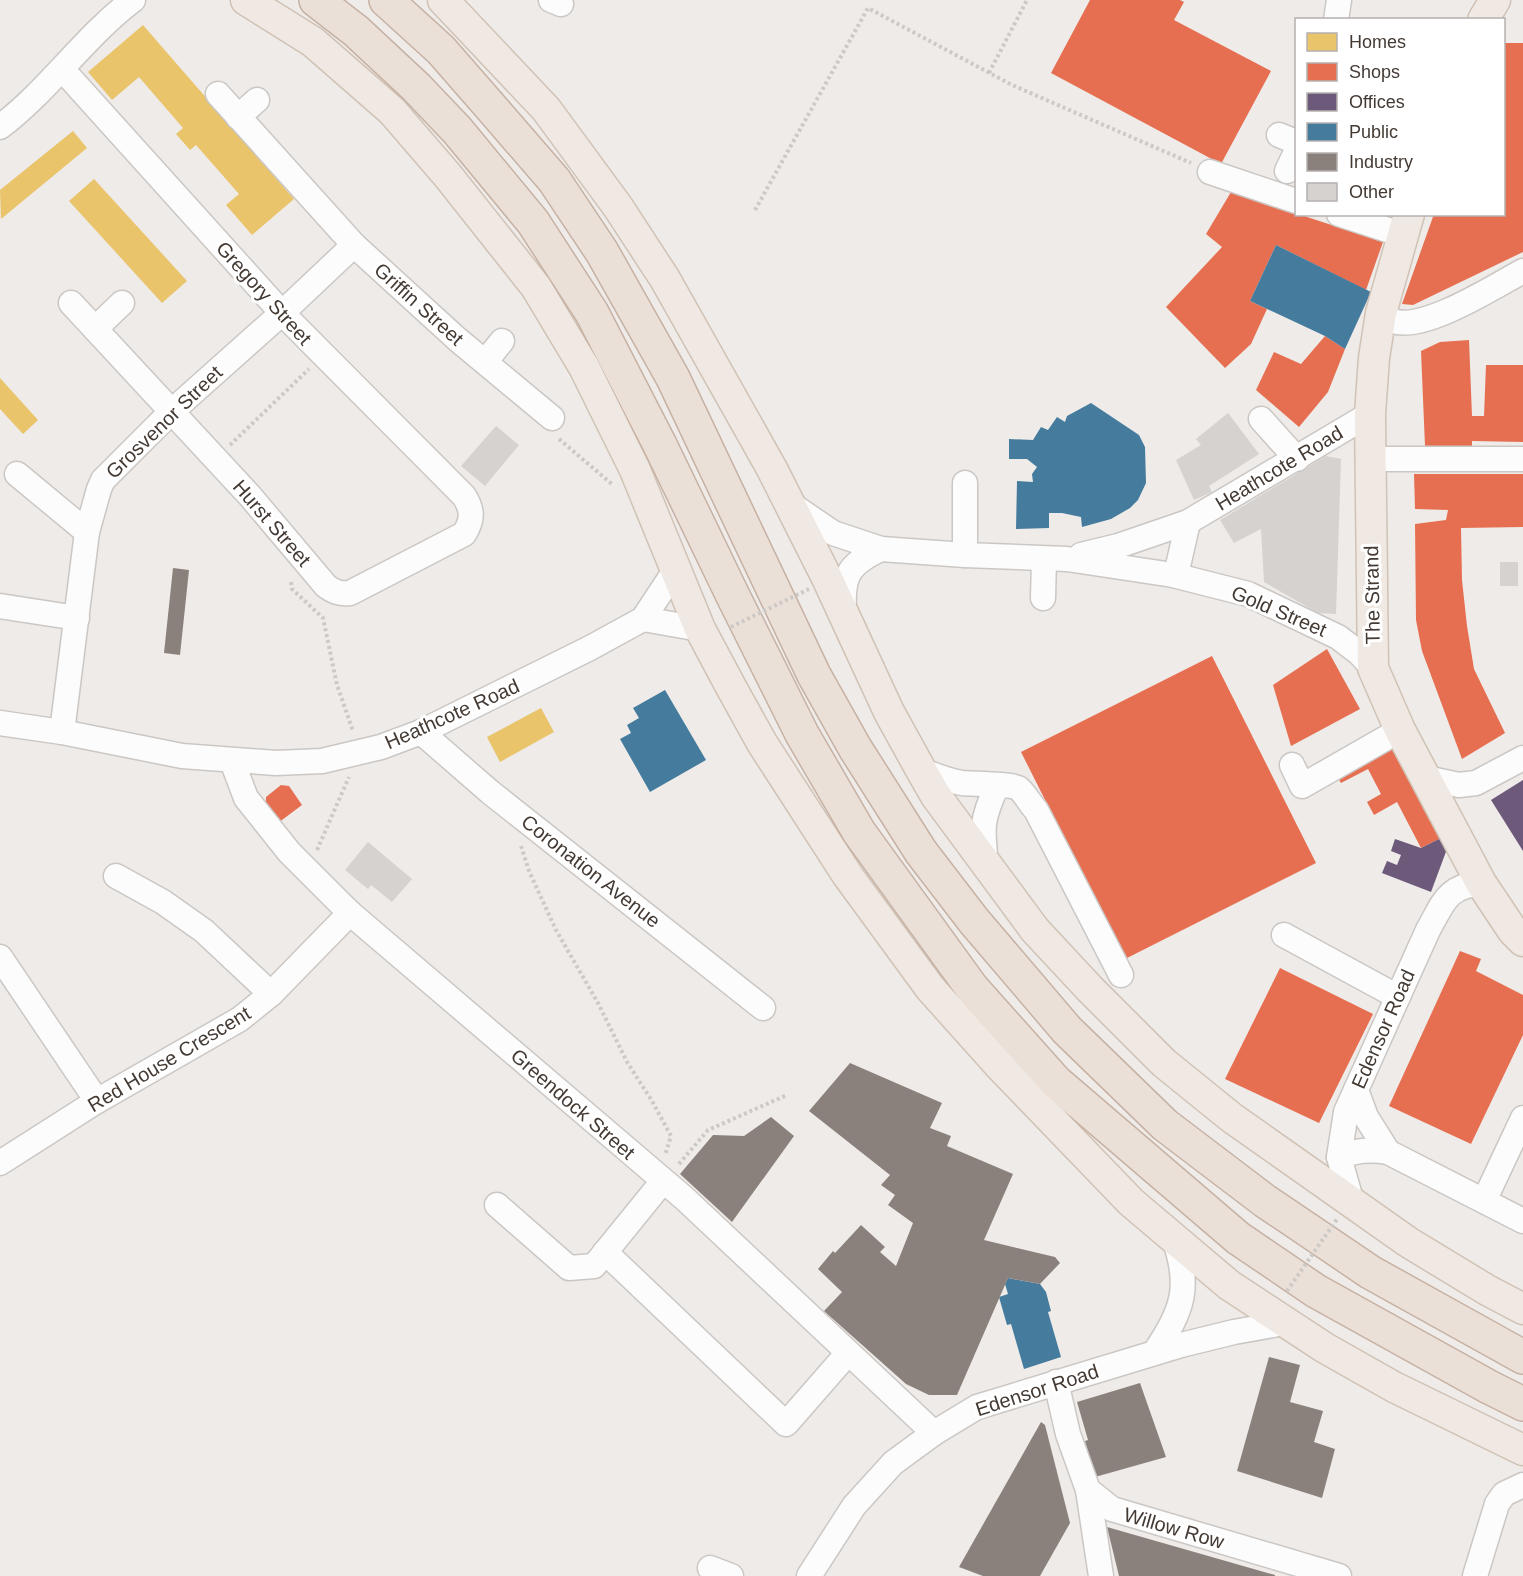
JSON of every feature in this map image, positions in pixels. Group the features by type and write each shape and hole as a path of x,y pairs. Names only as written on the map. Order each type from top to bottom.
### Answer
{"highway":[{"path":"316,0 356,31 416,87 457,130 539,231 592,313 660,444 802,734 859,832 972,988 1056,1082 1238,1238 1316,1291 1523,1404"},
{"path":"386,0 441,50 554,180 602,252 673,378 825,696 921,852 981,930 1067,1030 1165,1125 1265,1201 1370,1272 1523,1357"}],"main road":[{"path":"246,0 313,42 392,111 448,176 536,287 584,367 635,470 700,629 730,687 774,762 848,876 930,988 999,1065 1131,1202 1229,1285 1284,1323 1394,1387 1523,1450"},
{"path":"443,0 546,109 618,207 665,279 789,503 889,712 921,770 936,796 1035,930 1164,1063 1345,1211 1408,1242 1523,1309"},
{"path":"1484,18 1495,0"},
{"name":"The Strand","path":"1406,225 1381,313 1374,358 1370,414 1373,668 1400,730 1480,883 1513,931 1523,941"}],"street":[{"path":"99,29 108,0"},
{"path":"0,127 22,111 99,29 133,0"},
{"name":"Gregory Street","path":"62,69 282,313 464,496 472,511"},
{"name":"Griffin Street","path":"218,94 354,245 485,362 552,418"},
{"path":"238,117 258,100"},
{"path":"1210,171 1295,201"},
{"path":"1352,216 1406,225"},
{"path":"282,313 354,245"},
{"path":"1381,313 1393,321 1409,322 1448,313 1523,271"},
{"name":"Hurst Street","path":"72,303 250,496 326,586 341,594 350,593 464,534 470,524 472,511"},
{"path":"95,329 122,303"},
{"name":"Grosvenor Street","path":"62,732 87,532 99,489 104,480 171,412 282,313"},
{"path":"485,362 502,341"},
{"name":"Heathcote Road","path":"1056,559 1118,546 1188,522 1370,414"},
{"path":"1261,419 1297,459"},
{"path":"1371,459 1523,459"},
{"path":"17,474 87,532"},
{"path":"965,483 965,555"},
{"name":"Heathcote Road","path":"789,503 833,533 881,549 1056,559 1173,574"},
{"path":"1173,574 1179,566 1188,522"},
{"path":"844,615 843,591 853,567 863,558 881,549"},
{"path":"1043,597 1056,559"},
{"name":"Heathcote Road","path":"0,723 62,732 182,756 276,764 322,760 360,752 421,732 643,619 676,569"},
{"name":"Gold Street","path":"1173,574 1248,594 1268,602 1338,637 1359,653 1373,668"},
{"path":"0,606 77,618"},
{"path":"643,619 700,629"},
{"path":"1292,765 1302,786 1400,730"},
{"name":"Coronation Avenue","path":"421,732 511,808 763,1008"},
{"path":"1426,778 1459,785 1476,783 1523,759"},
{"name":"Greendock Street","path":"232,760 246,798 289,852 350,913 658,1177 934,1433"},
{"path":"921,770 962,783 1008,785 1017,788 1036,810 1121,975"},
{"path":"986,864 983,839 984,817 997,786"},
{"path":"116,876 163,902 204,931 271,994"},
{"name":"Edensor Road","path":"1345,1211 1339,1157 1346,1112 1428,930 1443,903 1451,893 1463,885 1480,883"},
{"name":"Red House Crescent","path":"0,1163 97,1101 240,1019 271,994 350,913"},
{"path":"1284,935 1398,997"},
{"path":"0,957 97,1101"},
{"path":"1356,1090 1366,1117 1388,1152"},
{"path":"1484,1201 1523,1118"},
{"path":"1339,1157 1365,1150 1388,1152 1523,1221"},
{"path":"497,1205 569,1268 594,1266 658,1177"},
{"path":"1155,1352 1179,1310 1183,1292 1183,1273 1174,1238"},
{"path":"605,1252 786,1424 848,1353"},
{"name":"Edensor Road","path":"809,1576 854,1506 893,1463 934,1433 977,1407 1155,1352 1234,1332 1284,1323"},
{"path":"1056,1382 1068,1434 1088,1490 1101,1576"},
{"path":"1475,1576 1497,1504 1504,1494 1523,1485"},
{"name":"Willow Row","path":"1088,1490 1112,1509 1339,1576"}],"path":[{"path":"989,73 1027,0"},
{"path":"755,210 868,8 1012,85 1210,171"},
{"path":"214,459 323,356"},
{"path":"552,418 552,434 614,486"},
{"path":"285,540 292,589 323,618 337,685 360,752 308,871"},
{"path":"730,627 808,589"},
{"path":"511,808 517,835 543,904 627,1062 671,1136 658,1177"},
{"path":"658,1177 708,1130 787,1095"},
{"path":"1287,1291 1345,1211"}],"building: Homes":[{"path":"143,25 294,199 252,235 226,205 239,194 196,145 190,150 176,134 183,128 139,77 112,100 88,72"},
{"path":"73,131 87,148 1,219 0,190"},
{"path":"94,179 187,281 162,303 69,201"},
{"path":"0,378 38,420 23,434 0,409"},
{"path":"541,708 554,732 500,762 487,737"}],"building: Shops":[{"path":"1090,0 1180,0 1184,2 1174,20 1271,71 1221,164 1051,73"},
{"path":"1505,43 1523,43 1523,252 1413,305 1402,304 1433,216 1505,216"},
{"path":"1231,192 1295,213 1295,216 1304,216 1383,242 1366,290 1276,245 1250,301 1267,309 1251,344 1225,368 1166,307 1222,247 1206,234"},
{"path":"1325,336 1345,349 1328,392 1299,427 1256,390 1274,352 1301,364"},
{"path":"1469,340 1472,416 1484,416 1486,365 1523,365 1523,442 1472,441 1472,446 1425,446 1421,351 1440,342"},
{"path":"1414,474 1523,474 1523,527 1461,528 1462,580 1474,669 1505,733 1462,759 1422,651 1416,620 1415,524 1446,520 1448,510 1415,509"},
{"path":"1327,649 1360,709 1291,746 1273,685"},
{"path":"1212,656 1316,863 1125,959 1021,752"},
{"path":"1390,741 1441,838 1421,848 1397,802 1374,815 1367,802 1381,794 1368,769 1341,783 1334,771"},
{"path":"281,785 289,786 302,805 278,823 266,805 266,797"},
{"path":"1460,951 1481,959 1476,971 1523,995 1523,1035 1471,1144 1389,1106"},
{"path":"1280,968 1373,1014 1319,1123 1225,1079"}],"building: Offices":[{"path":"1523,780 1523,851 1491,800"},
{"path":"1441,838 1447,849 1431,892 1382,873 1387,861 1397,865 1401,855 1391,851 1395,839 1421,848"}],"building: Public":[{"path":"1276,245 1371,292 1345,349 1325,336 1250,301"},
{"path":"1091,403 1139,435 1145,447 1146,483 1138,500 1130,508 1111,519 1082,527 1081,517 1049,513 1049,528 1016,529 1017,481 1033,482 1032,474 1037,467 1027,459 1009,459 1009,439 1033,440 1041,427 1048,430 1057,417 1065,422 1067,416"},
{"path":"665,690 706,760 650,792 620,739 631,733 627,725 639,718 633,708"},
{"path":"1008,1278 1040,1284 1046,1292 1051,1311 1048,1312 1061,1357 1024,1369 1011,1324 1007,1325 999,1297 1008,1294 1005,1284"}],"building: Industry":[{"path":"173,568 189,570 180,655 164,653"},
{"path":"850,1063 942,1103 930,1128 951,1136 947,1146 1013,1174 984,1240 1055,1257 1060,1263 1040,1284 1008,1278 957,1395 929,1395 906,1384 824,1311 842,1292 818,1269 833,1251 835,1253 861,1225 885,1247 880,1252 896,1266 913,1223 888,1205 895,1195 881,1185 890,1175 809,1111"},
{"path":"771,1117 794,1136 732,1222 680,1174 713,1135 744,1136"},
{"path":"1269,1357 1300,1365 1290,1402 1323,1411 1314,1442 1335,1449 1322,1498 1237,1471"},
{"path":"1140,1383 1166,1457 1095,1477 1085,1441 1088,1440 1077,1402"},
{"path":"1041,1422 1045,1425 1070,1523 1040,1576 983,1576 959,1567"},
{"path":"1107,1527 1275,1575 1275,1576 1119,1576"}],"building: Other":[{"path":"1228,413 1259,454 1209,486 1212,492 1194,500 1176,460 1201,445 1196,439"},
{"path":"496,426 519,445 485,486 461,466"},
{"path":"1326,456 1341,459 1336,614 1318,613 1264,582 1261,529 1234,543 1220,520"},
{"path":"1500,562 1518,562 1518,586 1500,586"},
{"path":"368,842 412,879 392,902 371,885 368,889 345,870"}]}
